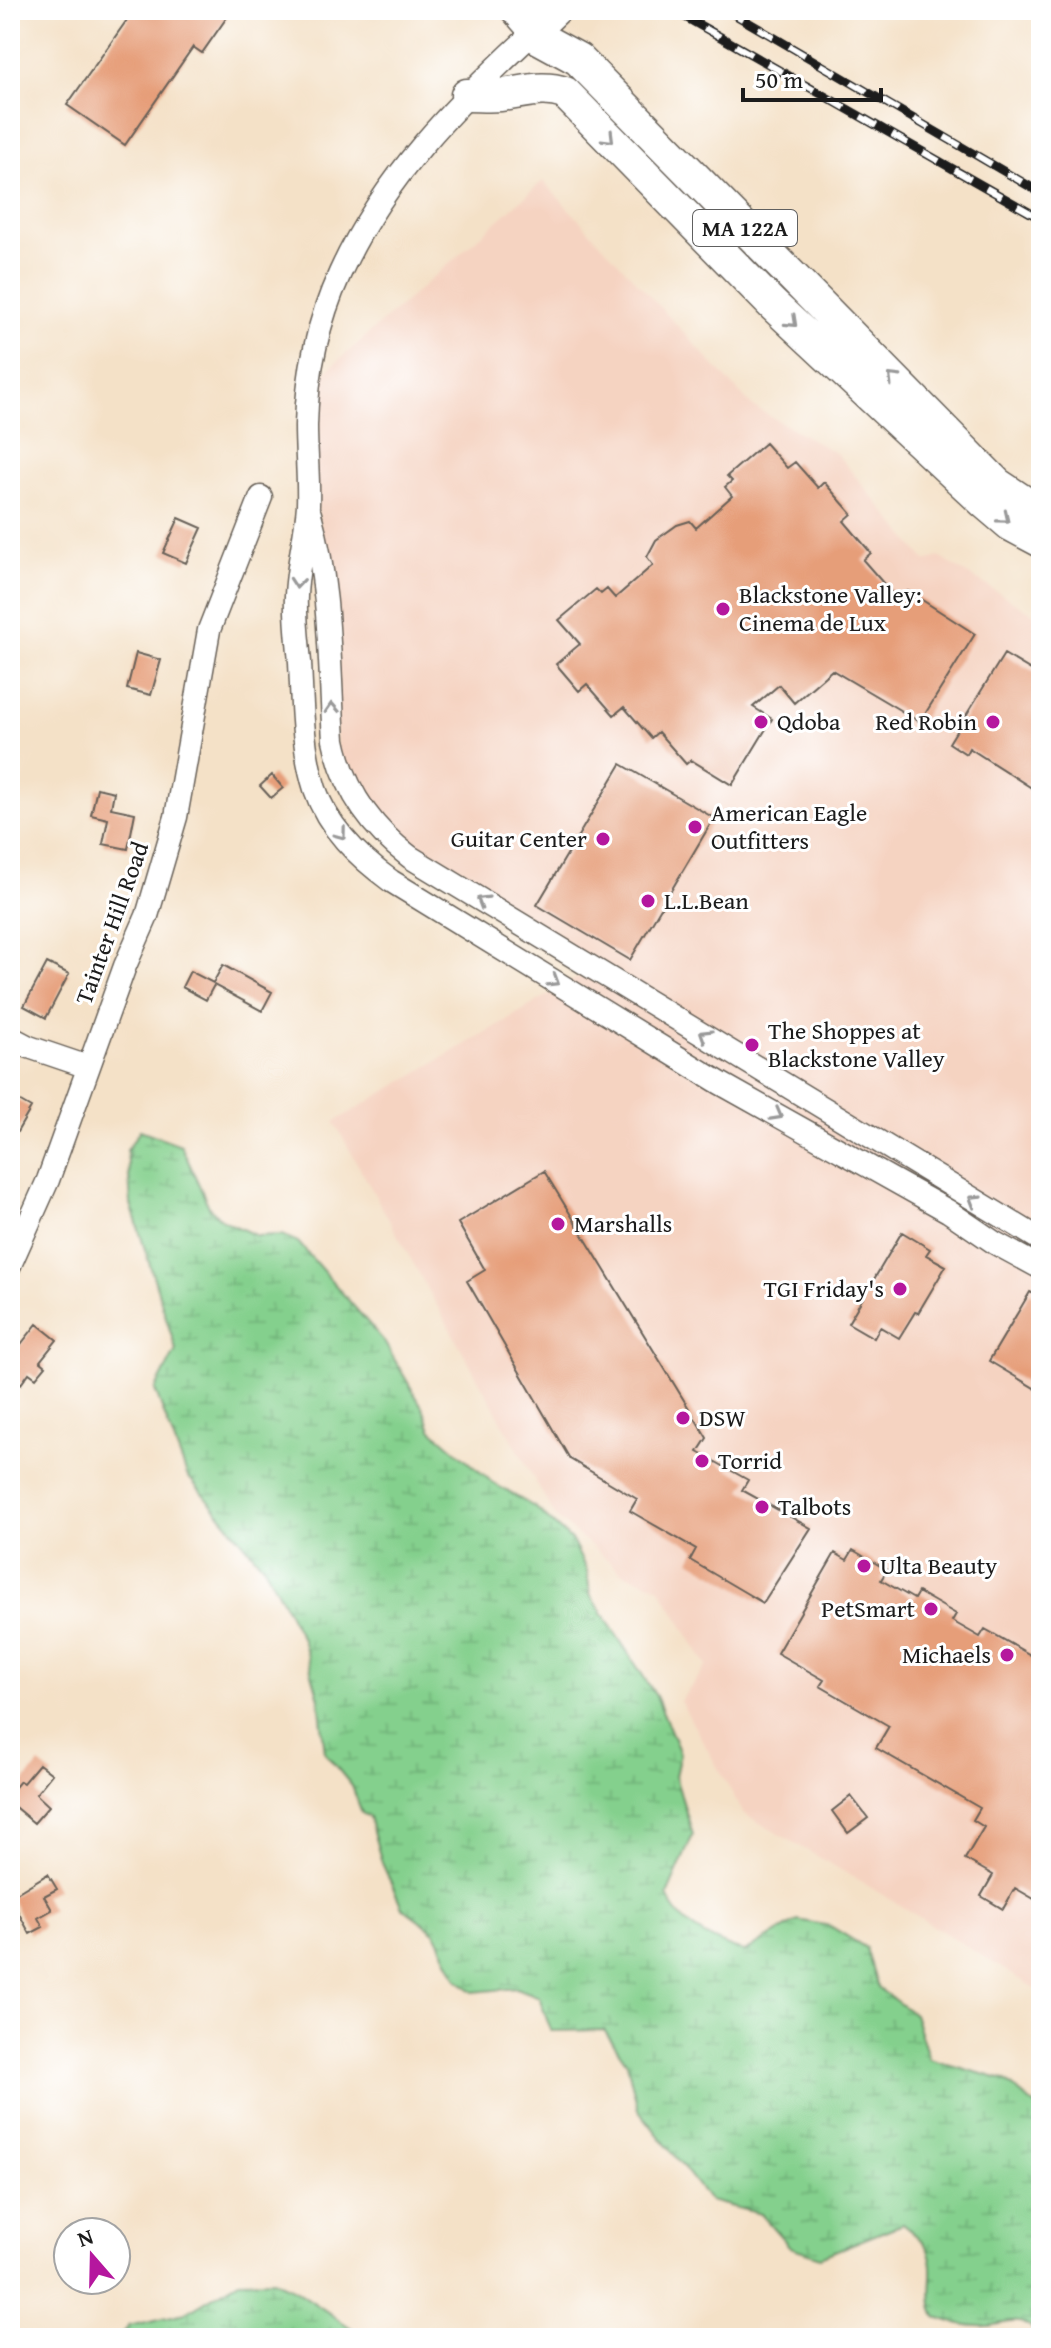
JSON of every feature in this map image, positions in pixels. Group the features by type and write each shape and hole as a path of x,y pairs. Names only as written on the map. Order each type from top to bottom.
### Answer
{"highway":[{"path":"522,22 565,93 806,335 984,502 1011,525 1041,541"},
{"name":"MA 122A","path":"522,22 578,59 997,484 1024,502 1041,508"},
{"path":"467,95 497,96 537,88 565,93"}],"main road":[{"path":"522,22 557,10"}],"street":[{"path":"522,22 467,95 393,180 339,275 318,338 308,387 308,506 296,597 305,743 316,792 346,842 391,881 720,1083 948,1211 995,1243 1041,1268"},
{"name":"Tainter Hill Road","path":"10,1265 48,1180 151,903 178,806 209,630 261,497"},
{"path":"308,506 319,546 325,587 334,740 338,759 358,803 387,840 410,857 1041,1240"},
{"path":"10,1037 29,1047 88,1067"}],"shaded area":[{"name":"The Shoppes at Blackstone Valley","path":"543,181 752,406 836,453 926,561 939,557 1041,618 1041,1992 744,1814 680,1701 707,1666 659,1587 623,1573 555,1516 334,1122 594,968 410,857 338,759 308,387"}],"green space":[{"path":"140,1130 181,1145 209,1207 222,1220 257,1236 282,1235 298,1242 383,1340 424,1410 431,1429 493,1483 536,1508 572,1541 587,1571 590,1594 656,1696 680,1753 675,1776 693,1835 667,1895 680,1916 699,1932 745,1952 798,1920 830,1926 866,1948 878,1988 914,2014 929,2059 1004,2080 1041,2110 1041,2338 1022,2322 974,2326 936,2317 931,2299 930,2255 924,2243 902,2224 820,2257 790,2247 761,2214 710,2201 638,2109 627,2063 604,2030 551,2031 539,1997 517,1988 473,1992 457,1979 435,1932 402,1907 382,1863 369,1817 362,1813 352,1786 325,1753 319,1698 302,1639 265,1568 187,1475 155,1390 176,1350 131,1204 127,1150"},
{"path":"273,2280 295,2290 366,2338 119,2338 129,2326 185,2313 239,2281"}],"building":[{"path":"134,10 232,10 202,53 193,47 125,145 67,105"},
{"name":"Blackstone Valley: Cinema de Lux","path":"765,443 787,468 795,462 818,488 824,482 852,514 844,521 871,553 863,560 898,600 908,591 975,634 920,722 832,670 794,703 779,685 753,707 772,719 732,785 691,760 686,764 658,732 651,738 624,707 614,715 587,684 579,691 556,664 580,644 559,620 596,589 601,594 607,589 615,598 653,565 647,557 656,540 677,525 690,521 696,528 732,496 725,487 732,481 727,476"},
{"path":"179,518 202,528 186,563 163,553"},
{"path":"136,653 161,660 151,695 127,689"},
{"path":"1004,654 1041,676 1041,794 969,748 966,754 949,743"},
{"path":"621,764 714,818 630,960 537,905"},
{"path":"272,775 283,788 271,798 260,786"},
{"path":"97,788 114,792 111,808 135,813 128,849 103,844 108,819 91,815"},
{"path":"47,963 69,974 46,1018 24,1006"},
{"path":"223,965 272,992 262,1011 214,985 206,1000 182,987 190,971 213,983"},
{"path":"10,1096 31,1108 10,1144"},
{"path":"544,1171 707,1438 698,1452 748,1480 742,1490 811,1528 763,1603 690,1560 696,1549 630,1511 637,1499 570,1459 467,1281 485,1270 458,1223"},
{"name":"TGI Friday's","path":"902,1232 930,1249 926,1255 946,1266 899,1338 880,1327 874,1338 848,1323"},
{"path":"1030,1292 1041,1298 1041,1380 1036,1389 989,1361"},
{"path":"37,1324 57,1340 40,1361 46,1366 36,1378 29,1373 21,1384 10,1374 10,1358"},
{"path":"853,1550 887,1570 881,1580 914,1599 918,1592 956,1614 952,1621 980,1637 985,1629 1041,1661 1041,1903 1015,1888 1003,1909 981,1896 993,1875 965,1859 984,1827 973,1820 980,1808 876,1748 889,1726 820,1686 824,1680 777,1653 835,1553 847,1560"},
{"path":"39,1764 52,1774 36,1794 49,1806 34,1823 10,1803 10,1793"},
{"path":"851,1796 868,1818 848,1833 832,1811"},
{"path":"48,1874 57,1889 44,1896 52,1910 38,1918 43,1927 30,1934 10,1897"}],"railway":[{"path":"673,10 1041,219"},
{"path":"727,10 1041,193"}],"place":[{"name":"Blackstone Valley: Cinema de Lux","path":"723,609"},
{"name":"Qdoba","path":"761,722"},
{"name":"Red Robin","path":"993,722"},
{"name":"American Eagle Outfitters","path":"695,827"},
{"name":"Guitar Center","path":"603,839"},
{"name":"L.L.Bean","path":"648,901"},
{"name":"The Shoppes at Blackstone Valley","path":"752,1045"},
{"name":"Marshalls","path":"558,1224"},
{"name":"TGI Friday's","path":"900,1289"},
{"name":"DSW","path":"683,1418"},
{"name":"Torrid","path":"702,1461"},
{"name":"Talbots","path":"762,1507"},
{"name":"Ulta Beauty","path":"864,1566"},
{"name":"PetSmart","path":"931,1609"},
{"name":"Michaels","path":"1007,1655"}]}
